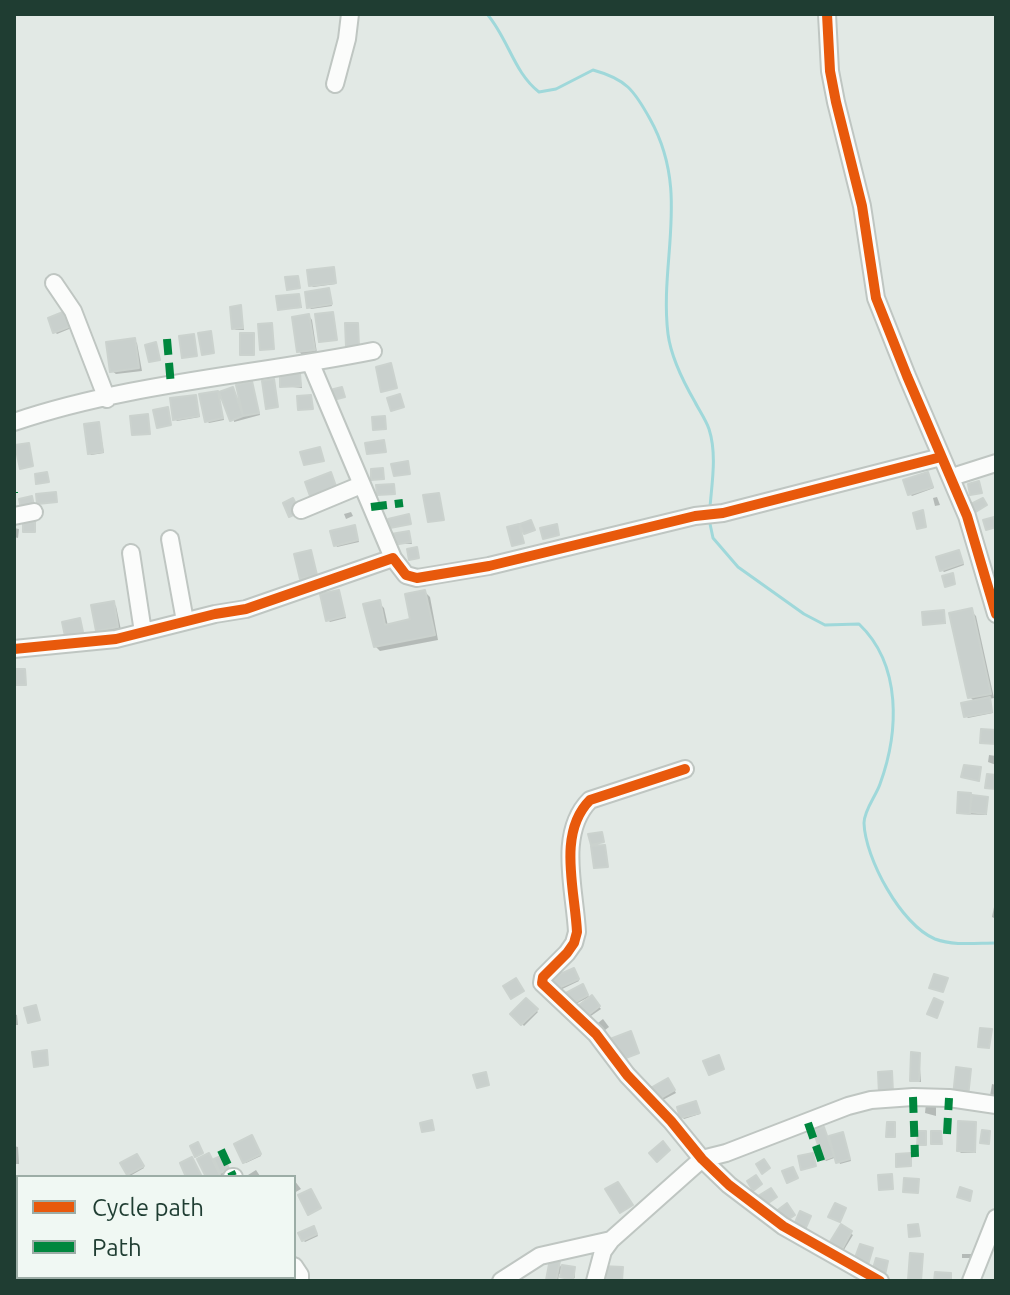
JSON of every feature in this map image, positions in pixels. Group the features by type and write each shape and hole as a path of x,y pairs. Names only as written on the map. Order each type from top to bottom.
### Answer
{"street":[{"path":"335,84 350,14"},
{"path":"827,14 838,114 862,206 876,298 952,477 977,544 996,614"},
{"path":"54,283 73,311 107,399"},
{"path":"14,422 107,399 373,351"},
{"path":"311,364 393,558 406,575 417,578 489,566 695,516 723,513 941,457"},
{"path":"952,477 996,463"},
{"path":"301,510 361,485"},
{"path":"14,516 34,512"},
{"path":"170,539 185,621"},
{"path":"131,553 143,632"},
{"path":"14,649 116,639 261,604 393,558"},
{"path":"685,769 590,800 580,810 570,836 577,932 574,943 543,977 542,983 596,1034 627,1075 729,1185 783,1226 880,1281"},
{"path":"595,1281 603,1251 611,1240 702,1159 871,1100 925,1097 996,1105"},
{"path":"971,1281 994,1228"},
{"path":"501,1281 540,1256 611,1240"}],"building":[{"path":"334,267 336,283 309,286 307,270"},
{"path":"298,276 300,288 287,290 285,277"},
{"path":"329,288 332,304 307,308 305,292"},
{"path":"299,294 301,307 278,310 276,296"},
{"path":"241,305 243,328 232,329 230,307"},
{"path":"68,310 74,325 53,333 48,318"},
{"path":"333,312 337,340 319,342 315,314"},
{"path":"309,314 315,350 297,352 292,317"},
{"path":"272,323 274,349 260,350 258,324"},
{"path":"345,323 358,323 359,347 346,347"},
{"path":"211,331 214,353 202,355 198,333"},
{"path":"240,333 254,333 254,355 240,355"},
{"path":"194,334 197,356 182,358 179,336"},
{"path":"135,338 139,368 110,372 106,342"},
{"path":"156,342 160,360 149,362 145,345"},
{"path":"391,363 397,388 381,392 376,367"},
{"path":"300,373 301,386 280,387 280,374"},
{"path":"274,379 278,407 266,409 262,381"},
{"path":"252,381 259,413 243,416 236,385"},
{"path":"233,387 243,416 230,421 219,392"},
{"path":"342,387 345,397 333,400 330,390"},
{"path":"218,391 223,418 205,422 199,394"},
{"path":"400,394 404,407 391,411 387,398"},
{"path":"196,395 199,416 173,420 170,398"},
{"path":"311,395 313,409 298,410 297,396"},
{"path":"168,407 171,425 157,428 153,410"},
{"path":"148,414 150,434 132,435 130,416"},
{"path":"385,416 386,429 373,430 372,417"},
{"path":"99,422 103,452 88,454 84,424"},
{"path":"384,440 386,452 367,454 365,443"},
{"path":"29,443 33,466 20,469 15,445"},
{"path":"320,447 324,461 304,465 300,452"},
{"path":"408,461 410,474 394,476 391,464"},
{"path":"383,468 384,479 371,480 371,469"},
{"path":"47,472 49,482 36,484 35,474"},
{"path":"331,472 337,489 311,499 305,482"},
{"path":"928,472 933,487 908,495 903,480"},
{"path":"979,481 982,493 970,495 968,484"},
{"path":"394,484 395,494 377,495 376,485"},
{"path":"56,492 57,502 37,504 36,494"},
{"path":"439,493 444,520 428,522 423,495"},
{"path":"32,496 34,506 21,509 19,499"},
{"path":"293,498 300,512 289,517 283,503"},
{"path":"983,498 987,505 974,513 969,505"},
{"path":"923,510 926,527 917,529 913,513"},
{"path":"409,514 411,524 390,528 388,519"},
{"path":"994,517 996,527 986,530 983,520"},
{"path":"531,520 535,530 524,534 520,524"},
{"path":"35,522 35,532 23,532 23,523"},
{"path":"519,524 524,543 512,546 507,527"},
{"path":"557,524 559,535 543,539 540,528"},
{"path":"355,525 358,540 334,546 330,531"},
{"path":"409,531 411,542 393,545 391,534"},
{"path":"417,547 419,558 409,560 407,549"},
{"path":"311,550 317,575 300,579 294,554"},
{"path":"959,550 963,563 940,571 936,557"},
{"path":"953,573 955,584 945,587 942,576"},
{"path":"339,590 345,616 326,621 320,594"},
{"path":"425,590 435,635 374,647 363,604 380,600 385,625 410,619 405,594"},
{"path":"114,601 118,627 96,631 91,605"},
{"path":"972,608 991,694 968,698 949,613"},
{"path":"944,610 945,623 923,625 922,612"},
{"path":"80,618 83,632 65,636 62,622"},
{"path":"14,669 25,669 26,685 14,685"},
{"path":"990,697 992,712 964,717 961,703"},
{"path":"981,729 996,730 996,744 980,743"},
{"path":"964,765 981,767 979,781 961,777"},
{"path":"987,774 996,775 996,789 985,788"},
{"path":"958,792 971,793 970,814 957,813"},
{"path":"972,795 988,797 986,814 970,812"},
{"path":"602,832 604,842 591,845 588,834"},
{"path":"605,845 608,867 594,868 591,846"},
{"path":"574,968 579,979 554,990 549,979"},
{"path":"934,974 948,978 943,992 929,988"},
{"path":"516,978 524,991 511,999 503,986"},
{"path":"583,984 588,995 568,1006 562,995"},
{"path":"592,995 600,1006 582,1020 574,1009"},
{"path":"526,998 538,1009 521,1025 510,1014"},
{"path":"934,998 943,1002 937,1018 927,1014"},
{"path":"36,1005 40,1020 28,1023 24,1008"},
{"path":"980,1028 992,1029 989,1048 978,1047"},
{"path":"631,1031 639,1053 618,1061 610,1039"},
{"path":"47,1050 48,1065 34,1067 32,1052"},
{"path":"911,1052 920,1053 919,1081 910,1081"},
{"path":"719,1055 724,1069 709,1075 703,1061"},
{"path":"956,1067 971,1069 968,1097 953,1096"},
{"path":"892,1071 893,1093 879,1094 878,1072"},
{"path":"486,1072 489,1085 477,1088 473,1075"},
{"path":"668,1078 675,1090 654,1102 647,1090"},
{"path":"696,1101 700,1113 680,1118 677,1107"},
{"path":"432,1120 434,1130 422,1132 420,1123"},
{"path":"958,1121 976,1122 975,1152 957,1151"},
{"path":"887,1122 895,1122 895,1137 886,1137"},
{"path":"824,1127 834,1156 823,1160 813,1130"},
{"path":"982,1130 990,1131 989,1144 980,1143"},
{"path":"918,1131 926,1131 926,1145 917,1145"},
{"path":"931,1131 941,1131 942,1144 931,1144"},
{"path":"843,1132 850,1159 836,1163 829,1136"},
{"path":"252,1135 261,1154 243,1163 234,1144"},
{"path":"663,1141 670,1150 657,1162 649,1153"},
{"path":"198,1142 203,1153 195,1157 190,1146"},
{"path":"209,1153 220,1175 205,1175 197,1159"},
{"path":"813,1153 816,1166 801,1170 798,1156"},
{"path":"911,1153 911,1166 896,1167 896,1154"},
{"path":"137,1154 144,1166 127,1175 120,1163"},
{"path":"223,1155 229,1169 220,1173 214,1159"},
{"path":"192,1157 201,1175 185,1175 180,1163"},
{"path":"764,1159 770,1168 762,1174 756,1164"},
{"path":"793,1167 798,1178 787,1183 782,1171"},
{"path":"892,1174 893,1189 879,1190 878,1175"},
{"path":"756,1175 762,1184 753,1191 747,1181"},
{"path":"904,1178 919,1179 918,1193 903,1192"},
{"path":"618,1182 633,1205 620,1213 605,1189"},
{"path":"960,1187 972,1191 970,1201 957,1197"},
{"path":"771,1188 777,1197 764,1206 758,1196"},
{"path":"311,1189 321,1208 308,1215 298,1195"},
{"path":"787,1203 795,1215 783,1223 775,1212"},
{"path":"835,1203 846,1208 840,1222 828,1217"},
{"path":"800,1211 811,1216 804,1232 793,1227"},
{"path":"841,1224 852,1231 840,1253 828,1245"},
{"path":"918,1224 920,1236 909,1237 908,1225"},
{"path":"314,1226 317,1234 302,1241 298,1233"},
{"path":"860,1244 873,1248 867,1268 853,1263"},
{"path":"910,1253 923,1254 921,1281 908,1280"},
{"path":"876,1258 888,1261 885,1275 872,1272"},
{"path":"550,1259 560,1261 556,1281 546,1280"},
{"path":"562,1265 575,1267 573,1280 560,1277"},
{"path":"600,1266 623,1267 622,1281 599,1281"},
{"path":"935,1272 951,1273 951,1281 934,1281"}],"waterway":[{"path":"487,14 523,75 539,92 556,89 593,70 614,77 628,87 650,119 669,173 668,334 678,370 709,429 713,448 710,507"},
{"path":"709,519 713,538 738,567 804,614 825,625 859,624 873,641 890,679 893,721 886,764 864,823 871,854 887,889 922,931 950,943 996,943"}],"marked path":[{"path":"167,339 171,386"},
{"path":"371,507 403,503"},
{"path":"913,1097 915,1157"},
{"path":"947,1134 949,1098"},
{"path":"808,1123 822,1163"},
{"path":"221,1150 233,1175"}],"cycle path":[{"path":"827,14 830,71 862,206 876,298 967,516 996,614"},
{"path":"14,649 116,639 246,609 393,558 406,575 417,578 489,566 695,516 723,513 941,457"},
{"path":"685,769 590,800 580,813 574,829 570,863 577,932 574,943 543,977 542,983 596,1034 627,1075 729,1185 783,1226 880,1281"}]}
